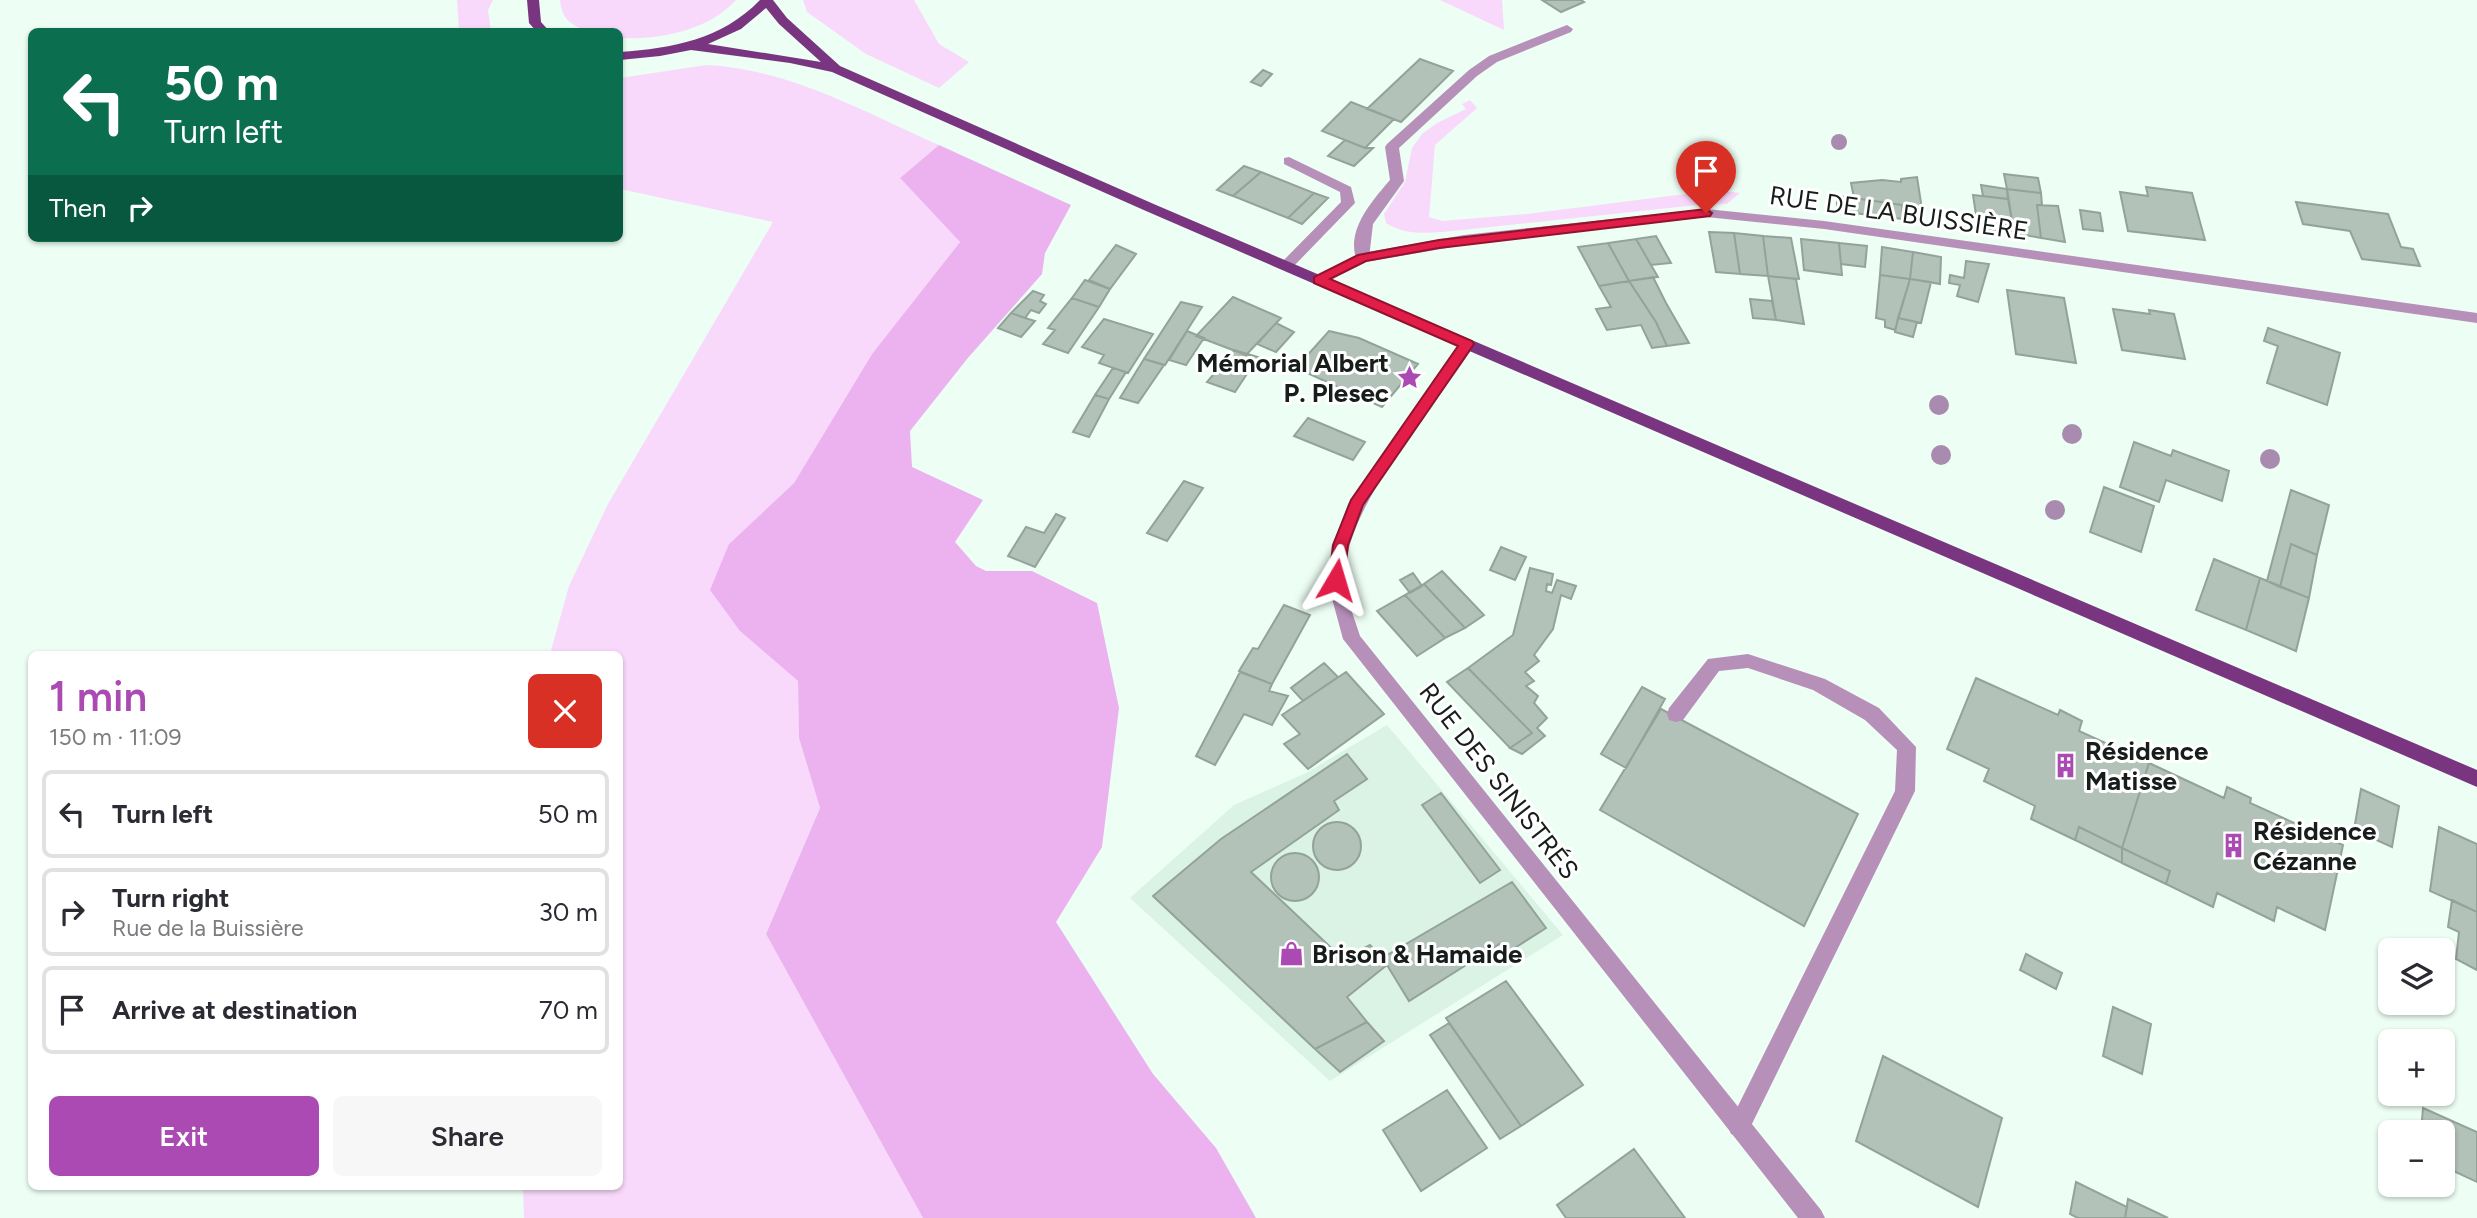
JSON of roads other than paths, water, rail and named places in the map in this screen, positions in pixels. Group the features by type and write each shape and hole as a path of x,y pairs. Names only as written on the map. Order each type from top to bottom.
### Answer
{"main road":[{"path":"533,0 535,23 540,28"},
{"path":"623,56 653,54 692,46 737,26 767,0 783,22 836,69"},
{"path":"692,46 778,57 836,69 1286,266 2477,779"}],"street":[{"path":"1363,258 1362,233 1370,215 1397,181 1392,147 1493,59 1567,29"},
{"path":"1286,266 1348,203 1346,190 1337,183 1289,162"},
{"name":"RUE DE LA BUISSIÈRE","path":"1319,280 1363,258 1464,240 1706,213 1824,225 2477,318"},
{"name":"RUE DES SINISTRÉS","path":"1467,344 1356,504 1340,545 1336,580 1352,639 1813,1218"},
{"path":"1676,715 1714,664 1748,661 1819,684 1872,714 1907,747 1905,791 1740,1126"}],"place":[{"name":"Mémorial Albert P. Plesec","path":"1409,378"},
{"name":"Résidence Matisse","path":"2065,766"},
{"name":"Résidence Cézanne","path":"2233,846"},
{"name":"Brison & Hamaide","path":"1292,954"}]}
